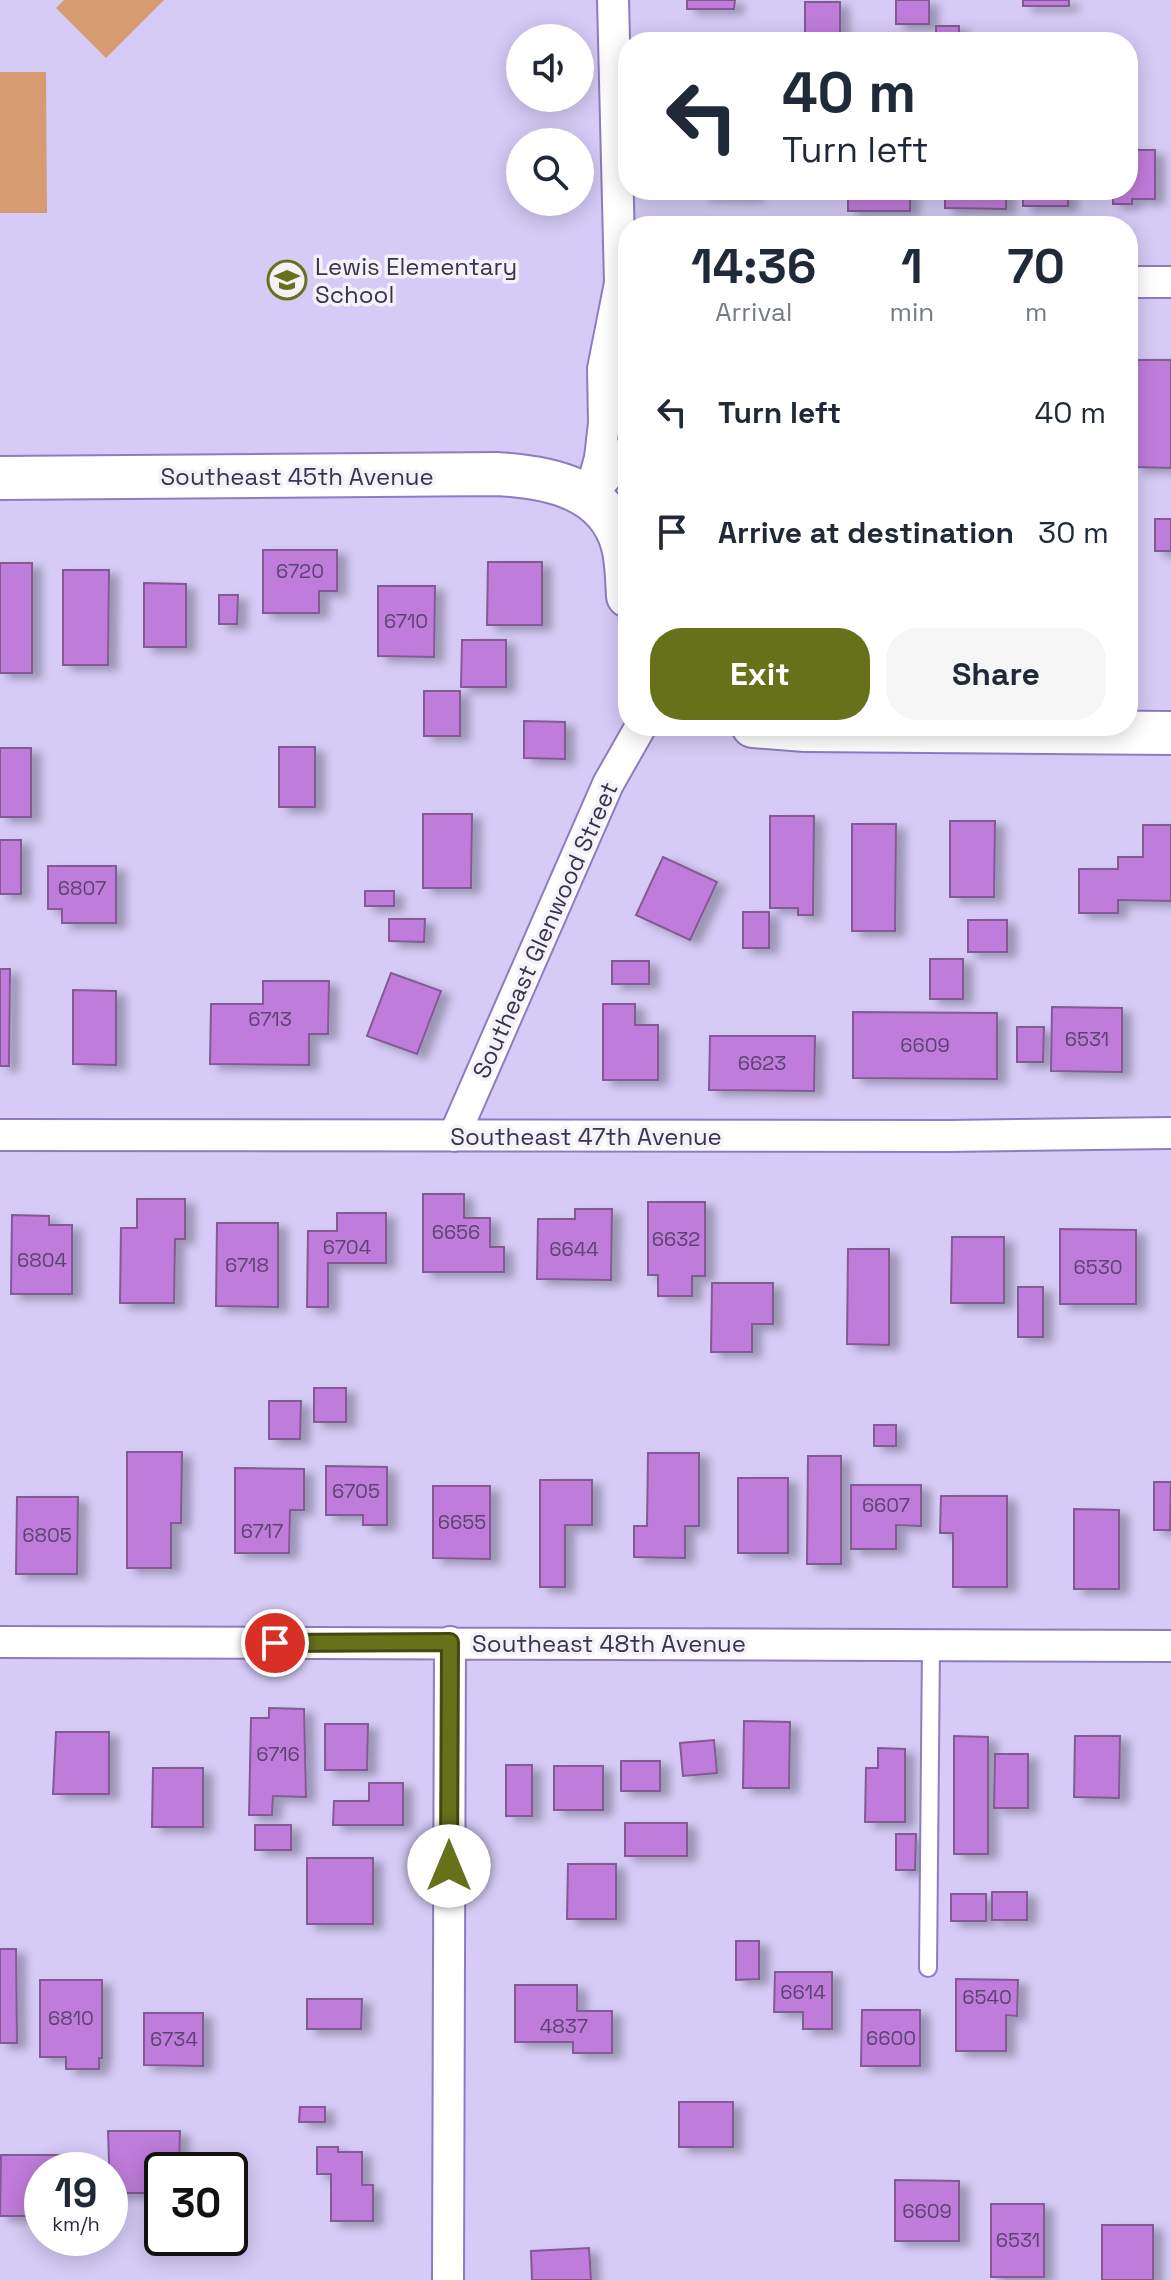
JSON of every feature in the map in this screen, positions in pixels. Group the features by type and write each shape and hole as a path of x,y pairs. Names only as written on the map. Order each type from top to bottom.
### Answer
{"street":[{"path":"613,0 618,121"},
{"path":"1138,282 1171,282"},
{"path":"589,497 600,458 604,423 603,369 618,316"},
{"path":"589,497 618,463"},
{"name":"Southeast 45th Avenue","path":"0,478 497,474 547,479 589,497"},
{"path":"589,497 618,534"},
{"path":"1138,733 1171,733"},
{"name":"Southeast Glenwood Street","path":"454,1136 608,784 635,736"},
{"name":"Southeast 47th Avenue","path":"0,1135 949,1136 1171,1133"},
{"name":"Southeast 48th Avenue","path":"0,1642 1171,1646"},
{"path":"448,2280 450,1642"}],"lane":[{"path":"928,1968 931,1645"}],"shaded area":[{"path":"64,0 164,0 106,58 56,8"},
{"path":"0,72 46,72 47,213 0,213"}],"building":[{"path":"687,0 735,0 734,9 687,9"},
{"path":"896,0 929,0 929,24 896,24"},
{"path":"1023,0 1069,0 1069,6 1023,6"},
{"path":"805,2 840,2 840,32 805,32"},
{"path":"936,26 959,26 959,32 936,32"},
{"path":"1138,150 1155,150 1155,199 1138,199"},
{"path":"848,200 910,200 910,211 848,211"},
{"path":"945,200 1006,200 1006,209 945,208"},
{"path":"1023,200 1068,200 1068,206 1023,206"},
{"path":"1113,200 1132,200 1132,204 1113,204"},
{"path":"1138,360 1171,360 1171,468 1138,467"},
{"path":"1155,519 1171,519 1171,551 1155,551"},
{"path":"263,550 337,550 337,591 319,591 319,613 263,613"},
{"path":"488,562 542,562 542,625 487,625"},
{"path":"0,563 32,563 32,673 0,673"},
{"path":"63,570 109,570 108,665 63,665"},
{"path":"144,583 186,584 186,647 144,647"},
{"path":"378,586 435,586 434,657 378,656"},
{"path":"219,595 238,595 237,624 219,624"},
{"path":"462,640 506,640 506,687 461,687"},
{"path":"424,691 460,691 460,736 424,736"},
{"path":"524,721 565,722 565,759 524,758"},
{"path":"279,747 315,747 315,807 279,807"},
{"path":"0,748 31,748 31,817 0,817"},
{"path":"423,814 472,814 471,888 423,888"},
{"path":"770,816 814,816 813,915 798,915 798,908 770,908"},
{"path":"950,821 995,821 994,897 950,897"},
{"path":"852,824 896,824 895,931 852,931"},
{"path":"1143,825 1171,825 1171,901 1118,900 1118,913 1079,913 1079,869 1118,869 1118,857 1143,857"},
{"path":"0,840 21,840 21,894 0,894"},
{"path":"663,857 717,882 690,940 636,915"},
{"path":"48,866 116,866 116,923 62,923 62,909 48,909"},
{"path":"365,891 394,891 394,906 365,906"},
{"path":"743,912 769,912 769,948 743,948"},
{"path":"389,919 425,919 424,942 389,941"},
{"path":"968,920 1007,920 1007,952 968,952"},
{"path":"930,959 963,959 963,999 930,999"},
{"path":"612,961 649,961 649,984 612,984"},
{"path":"0,969 10,969 9,1066 0,1066"},
{"path":"391,973 441,991 417,1054 367,1036"},
{"path":"263,981 329,981 328,1034 309,1034 309,1065 210,1064 211,1004 263,1004"},
{"path":"73,990 116,991 116,1065 73,1064"},
{"path":"603,1004 635,1004 635,1025 658,1025 658,1080 603,1080"},
{"path":"1052,1007 1122,1008 1122,1072 1051,1071"},
{"path":"853,1012 997,1013 997,1079 853,1078"},
{"path":"1017,1027 1044,1027 1043,1062 1017,1062"},
{"path":"710,1036 815,1036 814,1091 709,1090"},
{"path":"423,1194 464,1194 464,1218 490,1218 490,1247 504,1247 504,1272 423,1272"},
{"path":"137,1199 185,1199 185,1239 175,1239 174,1303 120,1303 121,1228 137,1228"},
{"path":"648,1202 705,1202 705,1276 692,1276 692,1296 658,1296 658,1275 648,1275"},
{"path":"575,1209 612,1209 611,1280 537,1279 538,1219 575,1219"},
{"path":"337,1213 386,1213 386,1263 328,1263 328,1307 307,1307 308,1231 337,1231"},
{"path":"12,1215 49,1216 49,1225 72,1225 72,1294 11,1294"},
{"path":"217,1223 278,1223 278,1307 216,1306"},
{"path":"1060,1229 1136,1230 1136,1304 1060,1304"},
{"path":"952,1237 1004,1237 1004,1303 951,1303"},
{"path":"848,1249 889,1249 889,1345 847,1344"},
{"path":"712,1283 773,1283 773,1324 752,1324 752,1352 711,1352"},
{"path":"1018,1287 1043,1287 1043,1337 1018,1337"},
{"path":"314,1388 346,1388 346,1422 314,1422"},
{"path":"269,1401 301,1401 300,1439 269,1439"},
{"path":"874,1425 896,1425 896,1446 874,1446"},
{"path":"127,1452 182,1452 181,1523 171,1523 171,1568 127,1568"},
{"path":"648,1453 699,1453 699,1526 685,1526 685,1558 634,1557 634,1526 647,1526"},
{"path":"808,1456 841,1456 841,1564 807,1564"},
{"path":"326,1466 387,1467 387,1525 363,1525 363,1515 326,1515"},
{"path":"235,1468 304,1469 304,1510 290,1510 289,1553 235,1553"},
{"path":"738,1478 788,1478 788,1553 738,1553"},
{"path":"540,1480 592,1480 592,1525 565,1525 565,1587 540,1587"},
{"path":"1154,1482 1171,1482 1170,1530 1154,1530"},
{"path":"851,1485 921,1485 921,1526 896,1525 896,1549 851,1549"},
{"path":"433,1486 490,1486 490,1559 433,1558"},
{"path":"941,1496 1007,1496 1007,1587 953,1587 953,1533 940,1533"},
{"path":"17,1497 78,1497 77,1574 16,1574"},
{"path":"1074,1509 1119,1510 1119,1589 1074,1589"},
{"path":"269,1708 304,1709 306,1797 273,1796 272,1815 249,1815 251,1718 269,1718"},
{"path":"744,1721 790,1722 789,1788 743,1788"},
{"path":"325,1724 368,1724 367,1770 325,1770"},
{"path":"56,1732 109,1732 109,1794 53,1794"},
{"path":"954,1736 988,1737 988,1854 954,1854"},
{"path":"1075,1736 1120,1736 1119,1798 1074,1797"},
{"path":"714,1740 717,1773 683,1776 680,1743"},
{"path":"878,1748 905,1749 905,1822 865,1822 866,1768 878,1768"},
{"path":"995,1754 1028,1754 1028,1808 994,1808"},
{"path":"621,1761 660,1761 660,1791 621,1791"},
{"path":"506,1765 532,1765 532,1816 506,1816"},
{"path":"554,1766 603,1766 603,1810 554,1810"},
{"path":"153,1768 203,1768 203,1827 152,1827"},
{"path":"369,1783 403,1783 403,1825 333,1825 334,1801 369,1801"},
{"path":"625,1823 687,1823 687,1856 625,1856"},
{"path":"255,1825 291,1825 291,1850 255,1850"},
{"path":"896,1834 916,1834 915,1870 896,1870"},
{"path":"307,1858 373,1858 373,1924 307,1924"},
{"path":"568,1864 616,1864 616,1919 567,1919"},
{"path":"992,1892 1027,1892 1027,1920 992,1920"},
{"path":"951,1894 986,1894 986,1921 951,1921"},
{"path":"736,1941 759,1941 759,1979 736,1980"},
{"path":"0,1949 16,1949 17,2043 0,2043"},
{"path":"775,1972 832,1972 832,2029 803,2029 803,2012 774,2012"},
{"path":"956,1979 1018,1980 1017,2016 1006,2015 1006,2051 956,2051"},
{"path":"40,1980 102,1980 102,2058 99,2058 99,2069 66,2069 66,2057 40,2057"},
{"path":"515,1985 577,1985 577,2011 612,2011 612,2053 573,2053 573,2042 515,2042"},
{"path":"307,1999 362,1999 361,2029 307,2029"},
{"path":"862,2010 920,2010 920,2066 861,2066"},
{"path":"144,2013 203,2013 203,2066 144,2065"},
{"path":"679,2102 733,2102 733,2147 679,2147"},
{"path":"300,2107 325,2107 325,2122 299,2122"},
{"path":"108,2131 180,2131 179,2152 144,2152 144,2193 128,2193 128,2152 109,2152"},
{"path":"317,2147 338,2147 338,2152 362,2152 362,2185 373,2185 373,2221 331,2221 331,2174 317,2174"},
{"path":"1,2155 24,2155 24,2216 0,2216"},
{"path":"895,2180 959,2181 959,2241 895,2241"},
{"path":"991,2204 1044,2204 1044,2277 991,2277"},
{"path":"1102,2225 1153,2225 1153,2280 1102,2280"},
{"path":"589,2248 591,2280 532,2280 531,2251"}],"place":[{"name":"Lewis Elementary School","path":"287,280"}],"route":[{"path":"275,1643 450,1642 449,1866"}]}
